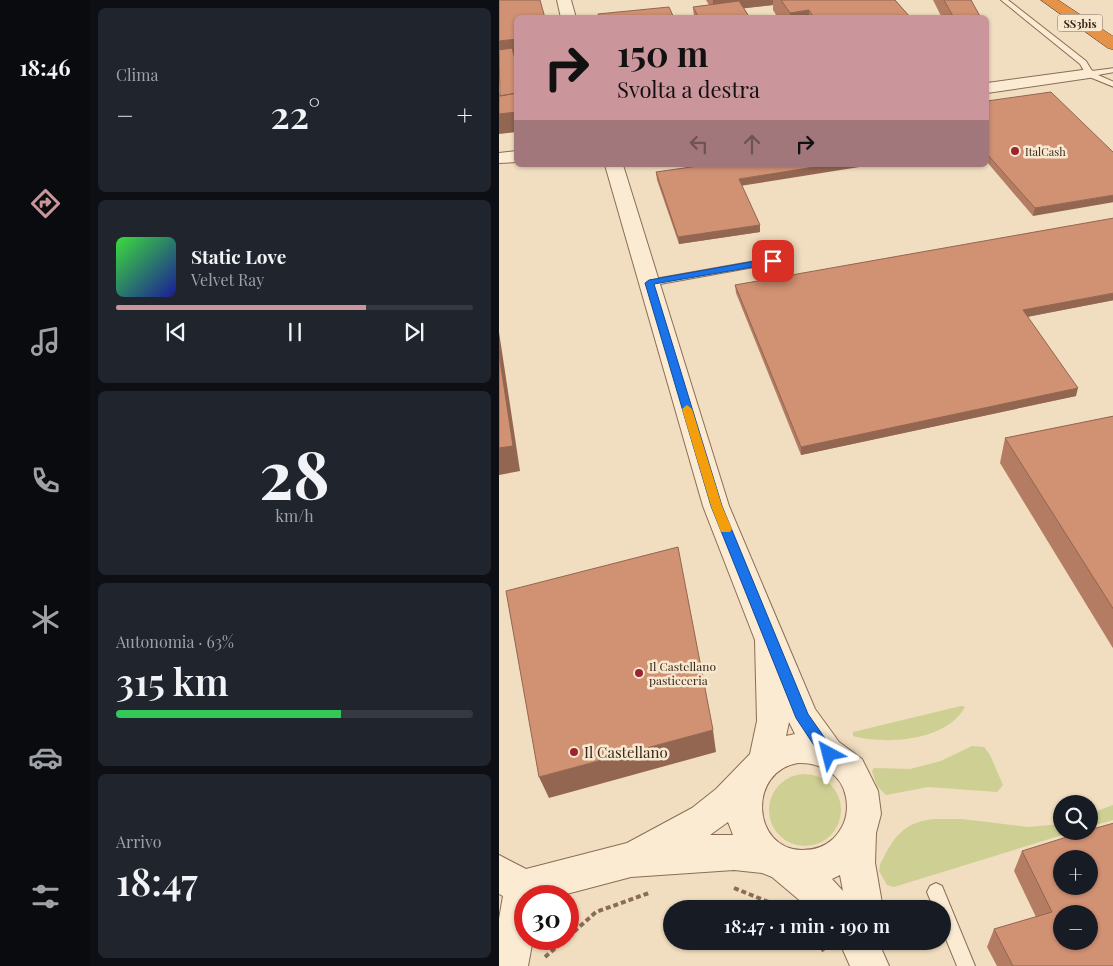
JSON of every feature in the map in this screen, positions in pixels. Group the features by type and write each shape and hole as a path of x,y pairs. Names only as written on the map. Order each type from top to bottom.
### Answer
{"highway":[{"name":"SS3bis","path":"1048,0 1113,46"},
{"name":"SS3bis","path":"1073,0 1113,28"}],"street":[{"path":"564,0 568,15"},
{"path":"989,88 1090,74"},
{"path":"499,158 514,156"},
{"path":"615,167 716,506 803,718 829,754"},
{"path":"771,640 773,722 761,767 748,783 743,809 750,835 772,857 813,886 826,900"},
{"path":"631,859 685,832 713,814 733,797 761,767 778,755 792,750 807,749 829,754 848,766 864,791 865,820 859,835 856,851 863,900"},
{"path":"509,966 511,881 631,859 704,852 741,852 772,857 795,866 810,866 838,858 859,835"},
{"path":"862,950 870,966"},
{"path":"875,950 879,966"}],"lane":[{"path":"1004,0 1083,63 1090,74 1113,85"},
{"path":"1090,74 1113,70"},
{"path":"649,283 773,261"},
{"path":"936,892 966,966"}],"path":[{"path":"728,887 737,888 764,900"},
{"path":"579,928 597,912 658,890"}],"green space":[{"path":"961,706 965,707 945,727 915,738 882,740 853,736 853,732"},
{"path":"972,746 984,747 990,755 1003,785 997,792 928,787 886,795 877,786 872,771 874,768 910,769 941,761"},
{"path":"812,774 831,784 839,796 841,810 839,824 831,836 819,844 798,846 779,836 771,824 769,803 779,784 791,776"},
{"path":"1113,805 1113,820 1098,824 1098,811"},
{"path":"962,819 1028,827 1053,825 1053,838 894,887 887,885 879,871 889,847 906,828 922,821"}],"building":[{"path":"499,0 540,0 544,15 514,15 514,39 499,41"},
{"path":"781,0 895,0 908,15 812,15 809,10 790,13"},
{"path":"944,0 971,0 979,15 952,15"},
{"path":"739,1 748,15 697,15 693,7"},
{"path":"669,7 673,15 598,15"},
{"path":"512,48 514,56 514,94 500,96 499,50"},
{"path":"1051,92 1114,153 1114,195 1035,208 989,156 989,101"},
{"path":"514,94 514,112 499,114 499,96"},
{"path":"691,167 814,167 739,179 760,225 678,237 656,172"},
{"path":"1114,218 1114,293 1023,310 1078,388 801,447 735,285"},
{"path":"499,354 513,446 499,448"},
{"path":"1114,416 1114,610 1005,438"},
{"path":"678,547 713,730 539,777 506,591"},
{"path":"1114,823 1114,966 1013,966 994,929 1052,912 1022,851 1057,840 1098,840 1098,827"}],"slow traffic":[{"path":"687,409 716,506 726,529"}],"place":[{"name":"ItalCash","path":"1015,151"},
{"name":"Il Castellano pasticceria","path":"639,673"},
{"name":"Il Castellano","path":"574,752"}],"route":[{"path":"773,261 649,283 716,506 803,718 829,754"}]}
